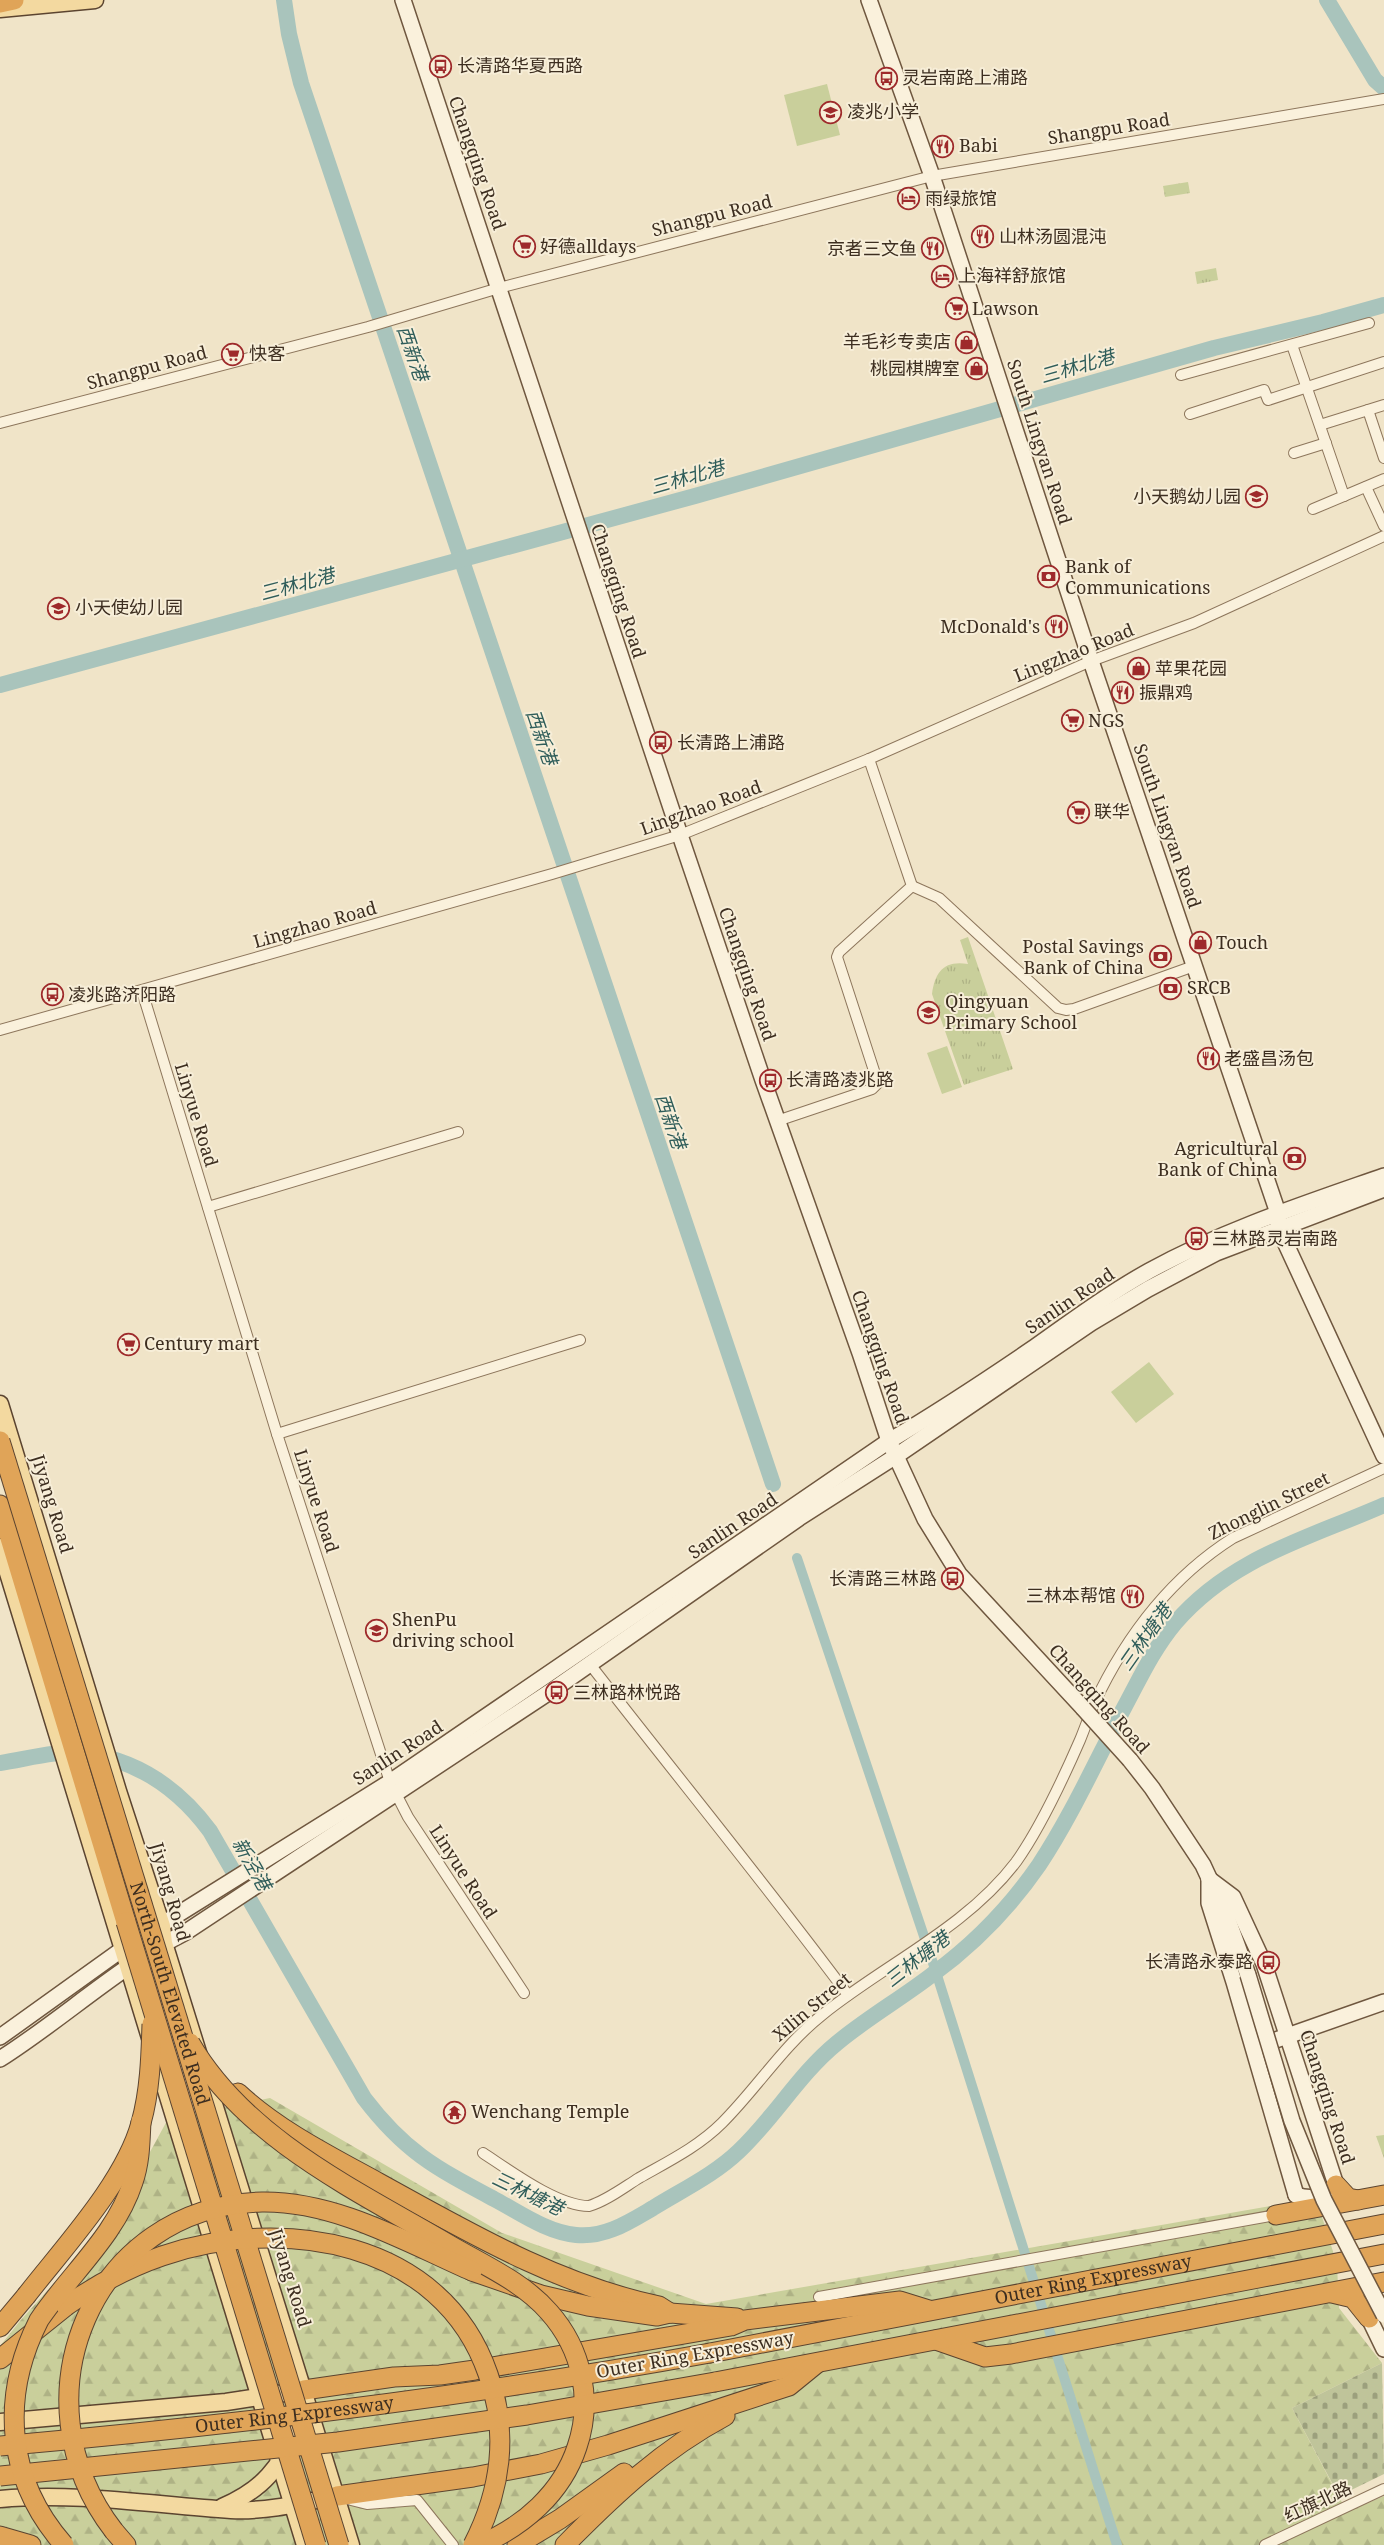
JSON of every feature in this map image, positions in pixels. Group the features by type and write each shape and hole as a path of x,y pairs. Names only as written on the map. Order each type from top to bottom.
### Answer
{"highway":[{"path":"0,3 14,0"},
{"name":"North-South Elevated Road","path":"0,1441 339,2545"},
{"name":"North-South Elevated Road","path":"0,1505 316,2545"},
{"path":"64,2545 38,2508 19,2460 13,2418 18,2374 30,2339 39,2320 118,2215 133,2182 140,2156 142,2121 148,2080 152,2008"},
{"path":"176,2018 192,2046 231,2097 262,2126 296,2152 517,2285 548,2311 564,2332 578,2362 584,2393 583,2424 576,2453 560,2483 540,2505 509,2530 479,2545"},
{"path":"204,2062 250,2104 304,2141 465,2231 521,2259 586,2286 659,2306 670,2312"},
{"path":"0,2327 100,2200 127,2158 142,2121"},
{"path":"1336,2185 1348,2198 1358,2200"},
{"path":"1276,2215 1384,2195"},
{"path":"126,2545 104,2518 80,2475 70,2435 67,2394 74,2353 88,2314 115,2273 139,2249 166,2230 196,2216 236,2205 277,2202 310,2206 346,2217 472,2271 517,2288 565,2302 636,2314 657,2316 670,2312 730,2316 745,2320"},
{"name":"Outer Ring Expressway","path":"0,2446 334,2412 513,2387 710,2353 1384,2224"},
{"path":"0,2359 66,2306 103,2282 143,2263 185,2249 236,2240 286,2238 323,2242 367,2253 406,2272 436,2295 463,2325 486,2367 496,2399 500,2432 499,2465 492,2499 473,2545"},
{"name":"Outer Ring Expressway","path":"0,2476 338,2442 527,2415 817,2363 1384,2254"},
{"path":"935,2340 985,2357 1076,2342 1384,2282"},
{"path":"1329,2292 1353,2298 1376,2317"},
{"path":"304,2390 394,2377 440,2375 501,2366 730,2326 745,2320 900,2301 930,2311"},
{"path":"336,2496 496,2473 541,2464 601,2448 790,2386 817,2363"},
{"path":"565,2545 602,2507 639,2474 685,2440 749,2404 759,2396"},
{"path":"517,2545 533,2536 665,2443 685,2440"},
{"path":"0,2536 31,2545"}],"main road":[{"path":"0,9 95,0"},
{"name":"Changqing Road","path":"403,0 680,836 777,1121 860,1353 889,1442 925,1519 959,1574 1088,1708 1130,1760 1189,1842 1209,1878 1227,1917 1248,1975 1296,2130 1324,2200 1376,2317 1384,2349"},
{"name":"South Lingyan Road","path":"869,0 932,176 1091,661 1278,1213 1279,1229 1382,1451"},
{"name":"Sanlin Road","path":"0,2037 124,1948 162,1926 270,1855 393,1788 589,1663 797,1512 889,1442 954,1402 1147,1272 1197,1246 1278,1213 1384,1176"},
{"name":"Sanlin Road","path":"797,1512 896,1456 1091,1323 1148,1289 1216,1253 1384,1189"},
{"name":"Jiyang Road","path":"0,1404 118,1792 162,1926 164,1944 310,2408 351,2545"},
{"name":"Sanlin Road","path":"0,2059 129,1966 280,1871 393,1788 773,1529"},
{"path":"0,1547 305,2545"},
{"name":"Changqing Road","path":"1209,1878 1233,1897 1252,1933 1264,1964 1336,2185 1332,2192 1304,2198 1296,2195 1254,2048 1209,1903 1209,1878"},
{"path":"1254,2048 1384,2002"},
{"path":"1276,2215 1288,2209 1296,2195"},
{"path":"1376,2317 1371,2309 1377,2302 1384,2301"},
{"path":"0,2422 259,2398 304,2390"},
{"path":"220,2508 251,2493 267,2478 279,2462 310,2408"},
{"path":"0,2499 81,2497 230,2510 293,2505 336,2496"}],"street":[{"name":"Shangpu Road","path":"0,423 368,327 500,288 932,176 1383,99"},
{"path":"1181,375 1369,323"},
{"path":"1292,344 1344,496"},
{"path":"1190,414 1264,390 1268,400 1384,362"},
{"path":"1320,425 1384,405"},
{"path":"1368,410 1384,458"},
{"path":"1294,453 1326,443"},
{"path":"1313,509 1384,480"},
{"path":"1366,487 1384,526"},
{"name":"Lingzhao Road","path":"0,1030 680,836 869,760 1091,661 1194,623 1384,536"},
{"path":"869,760 912,886 939,898 1058,1008 1066,1010 1194,966"},
{"path":"777,1121 876,1087 877,1079 837,958 839,952 912,886"},
{"name":"Linyue Road","path":"142,991 277,1434 393,1788 408,1818 524,1993"},
{"path":"208,1207 458,1132"},
{"path":"277,1434 580,1340"},
{"name":"Zhonglin Street","path":"1088,1708 1137,1630 1179,1579 1194,1566 1233,1538 1384,1468"},
{"path":"589,1663 694,1797 743,1856 848,1995"},
{"name":"Xilin Street","path":"483,2153 534,2186 577,2205 592,2206 689,2149 711,2133 799,2034 848,1995 942,1930 982,1899 1016,1862 1071,1760 1088,1708"},
{"path":"819,2297 1006,2265 1276,2215"},
{"name":"红旗北路","path":"1265,2545 1384,2489"},
{"path":"336,2496 367,2504 416,2500 453,2545"}],"green space":[{"path":"827,84 840,135 797,146 784,95"},
{"path":"1188,182 1190,193 1165,197 1163,186"},
{"path":"1216,268 1218,280 1197,284 1195,272"},
{"path":"968,937 1013,1069 964,1085 932,994 933,986 942,969 953,964 968,964 960,940"},
{"path":"947,1046 962,1087 942,1094 927,1053"},
{"path":"1149,1362 1174,1394 1136,1423 1111,1392"},
{"path":"270,2098 502,2233 706,2304 1316,2198 1337,2264 1339,2308 1382,2363 1292,2408 1347,2512 1384,2496 1384,2545 0,2545 0,2346 116,2214 168,2119"},
{"path":"1384,2135 1384,2158 1376,2136"},
{"path":"1382,2363 1384,2474 1339,2496 1292,2408"}],"waterway":[{"name":"西新港","path":"284,0 289,34 301,83 773,1484"},
{"path":"1327,0 1375,80 1384,88"},
{"name":"三林北港","path":"0,685 695,496 1214,348 1323,322 1384,305"},
{"name":"三林塘港","path":"0,1763 53,1754 84,1753 122,1762 155,1779 170,1790 185,1802 210,1831 364,2098 393,2132 408,2146 438,2168 533,2221 565,2233 576,2235 597,2234 635,2219 719,2168 752,2138 823,2055 860,2025 921,1983 963,1950 1004,1910 1028,1881 1051,1846 1154,1653 1175,1623 1197,1600 1221,1582 1272,1552 1384,1505"},
{"path":"797,1558 936,1972 1117,2545"}],"place":[{"name":"长清路华夏西路","path":"441,66"},
{"name":"灵岩南路上浦路","path":"886,78"},
{"name":"凌兆小学","path":"831,112"},
{"name":"Babi","path":"943,146"},
{"name":"雨绿旅馆","path":"909,199"},
{"name":"山林汤圆混沌","path":"983,237"},
{"name":"好德alldays","path":"524,247"},
{"name":"京者三文鱼","path":"933,249"},
{"name":"上海祥舒旅馆","path":"942,276"},
{"name":"Lawson","path":"956,309"},
{"name":"羊毛衫专卖店","path":"967,342"},
{"name":"快客","path":"233,354"},
{"name":"桃园棋牌室","path":"976,369"},
{"name":"小天鹅幼儿园","path":"1257,497"},
{"name":"Bank of Communications","path":"1049,577"},
{"name":"小天使幼儿园","path":"59,608"},
{"name":"McDonald's","path":"1056,627"},
{"name":"苹果花园","path":"1139,669"},
{"name":"振鼎鸡","path":"1123,693"},
{"name":"NGS","path":"1072,721"},
{"name":"长清路上浦路","path":"661,743"},
{"name":"联华","path":"1078,812"},
{"name":"Touch","path":"1200,943"},
{"name":"Postal Savings Bank of China","path":"1160,957"},
{"name":"SRCB","path":"1171,988"},
{"name":"凌兆路济阳路","path":"52,995"},
{"name":"Qingyuan Primary School","path":"929,1012"},
{"name":"老盛昌汤包","path":"1208,1059"},
{"name":"长清路凌兆路","path":"770,1080"},
{"name":"Agricultural Bank of China","path":"1294,1159"},
{"name":"三林路灵岩南路","path":"1196,1239"},
{"name":"Century mart","path":"128,1344"},
{"name":"长清路三林路","path":"953,1579"},
{"name":"三林本帮馆","path":"1132,1596"},
{"name":"ShenPu driving school","path":"376,1630"},
{"name":"三林路林悦路","path":"557,1693"},
{"name":"长清路永泰路","path":"1269,1962"},
{"name":"Wenchang Temple","path":"455,2112"}],"water label":[{"name":"新泾港","path":"252,1864"}]}
